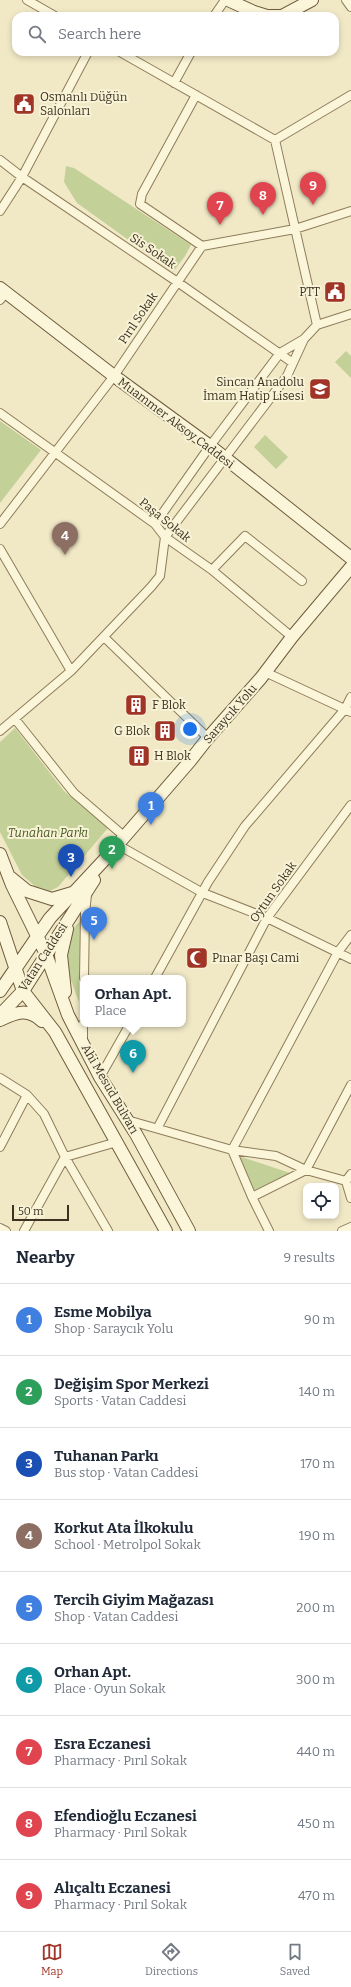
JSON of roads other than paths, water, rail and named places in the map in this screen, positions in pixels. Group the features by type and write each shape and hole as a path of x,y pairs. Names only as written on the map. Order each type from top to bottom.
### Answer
{"main road":[{"path":"228,0 254,12"},
{"path":"290,12 312,0"},
{"name":"Muammer Aksoy Caddesi","path":"2,294 210,446 351,558"},
{"name":"Saraycık Yolu","path":"106,858 265,672 292,637 351,567"},
{"name":"Ahi Mesud Bulvarı","path":"0,854 9,877 38,934 68,1015 100,1077 127,1120 189,1231"},
{"name":"Vatan Caddesi","path":"0,992 38,934 87,889 102,868 106,858"},
{"name":"Vatan Caddesi","path":"0,1015 23,991 46,954 76,898 106,858"},
{"path":"9,877 27,891 52,899 76,898 65,933 61,955 68,1015"},
{"name":"Ahi Mesud Bulvarı","path":"0,922 16,966 23,991 55,1032 166,1231"},
{"path":"0,1020 19,1012 33,1013 55,1032"}],"street":[{"path":"27,0 48,12"},
{"path":"216,12 224,0"},
{"path":"346,0 351,7"},
{"path":"0,211 22,177 86,56"},
{"path":"127,56 275,140 317,325"},
{"path":"174,83 189,56"},
{"path":"196,95 142,194 140,204 202,246 295,229 351,211"},
{"path":"275,140 351,95"},
{"name":"Sis Sokak","path":"0,160 22,177 176,281 293,363"},
{"name":"Pırıl Sokak","path":"0,524 114,376 176,281 202,246"},
{"path":"155,524 210,446 280,353 304,338 317,325 351,314"},
{"path":"0,731 71,671 160,576 165,537 287,376 304,338"},
{"name":"Paşa Sokak","path":"0,413 55,454 155,524 165,537 212,570 292,637"},
{"path":"212,570 245,536 302,581"},
{"path":"0,549 71,671"},
{"path":"104,637 208,738"},
{"path":"265,672 348,710"},
{"path":"158,975 208,882 245,826 348,710 351,697"},
{"path":"15,718 74,793 121,841 203,893 267,918 351,959"},
{"name":"Oytun Sokak","path":"158,1127 267,918 351,805"},
{"path":"84,975 87,889"},
{"path":"232,1150 338,952 351,935"},
{"path":"83,1027 83,1042"},
{"path":"100,1077 128,1027"},
{"path":"0,1078 27,1095 44,1114 65,1157 108,1231"},
{"path":"252,1197 306,1170 351,1085"},
{"path":"0,1147 27,1095"},
{"path":"127,1120 158,1127 232,1150 276,1156 306,1170 346,1181"},
{"path":"24,1231 65,1157 117,1142"},
{"path":"232,1150 252,1197 269,1231"},
{"path":"346,1181 351,1174"},
{"path":"346,1181 351,1198"},
{"path":"342,1231 351,1227"},
{"path":"0,1228 6,1231"}],"place":[{"name":"Osmanlı Düğün Salonları","path":"24,104"},
{"name":"Alıçaltı Eczanesi","path":"313,205"},
{"name":"Efendioğlu Eczanesi","path":"263,215"},
{"name":"Esra Eczanesi","path":"220,225"},
{"name":"PTT","path":"335,292"},
{"name":"Sincan Anadolu İmam Hatip Lisesi","path":"320,389"},
{"name":"Korkut Ata İlkokulu","path":"65,555"},
{"name":"F Blok","path":"136,705"},
{"name":"G Blok","path":"165,731"},
{"name":"H Blok","path":"139,756"},
{"name":"Esme Mobilya","path":"151,825"},
{"name":"Değişim Spor Merkezi","path":"112,869"},
{"name":"Tuhanan Parkı","path":"71,877"},
{"name":"Tercih Giyim Mağazası","path":"94,940"},
{"name":"Pınar Başı Cami","path":"197,958"},
{"name":"Orhan Apt.","path":"133,1073"}],"park label":[{"name":"Tunahan Parkı","path":"48,833"}]}
